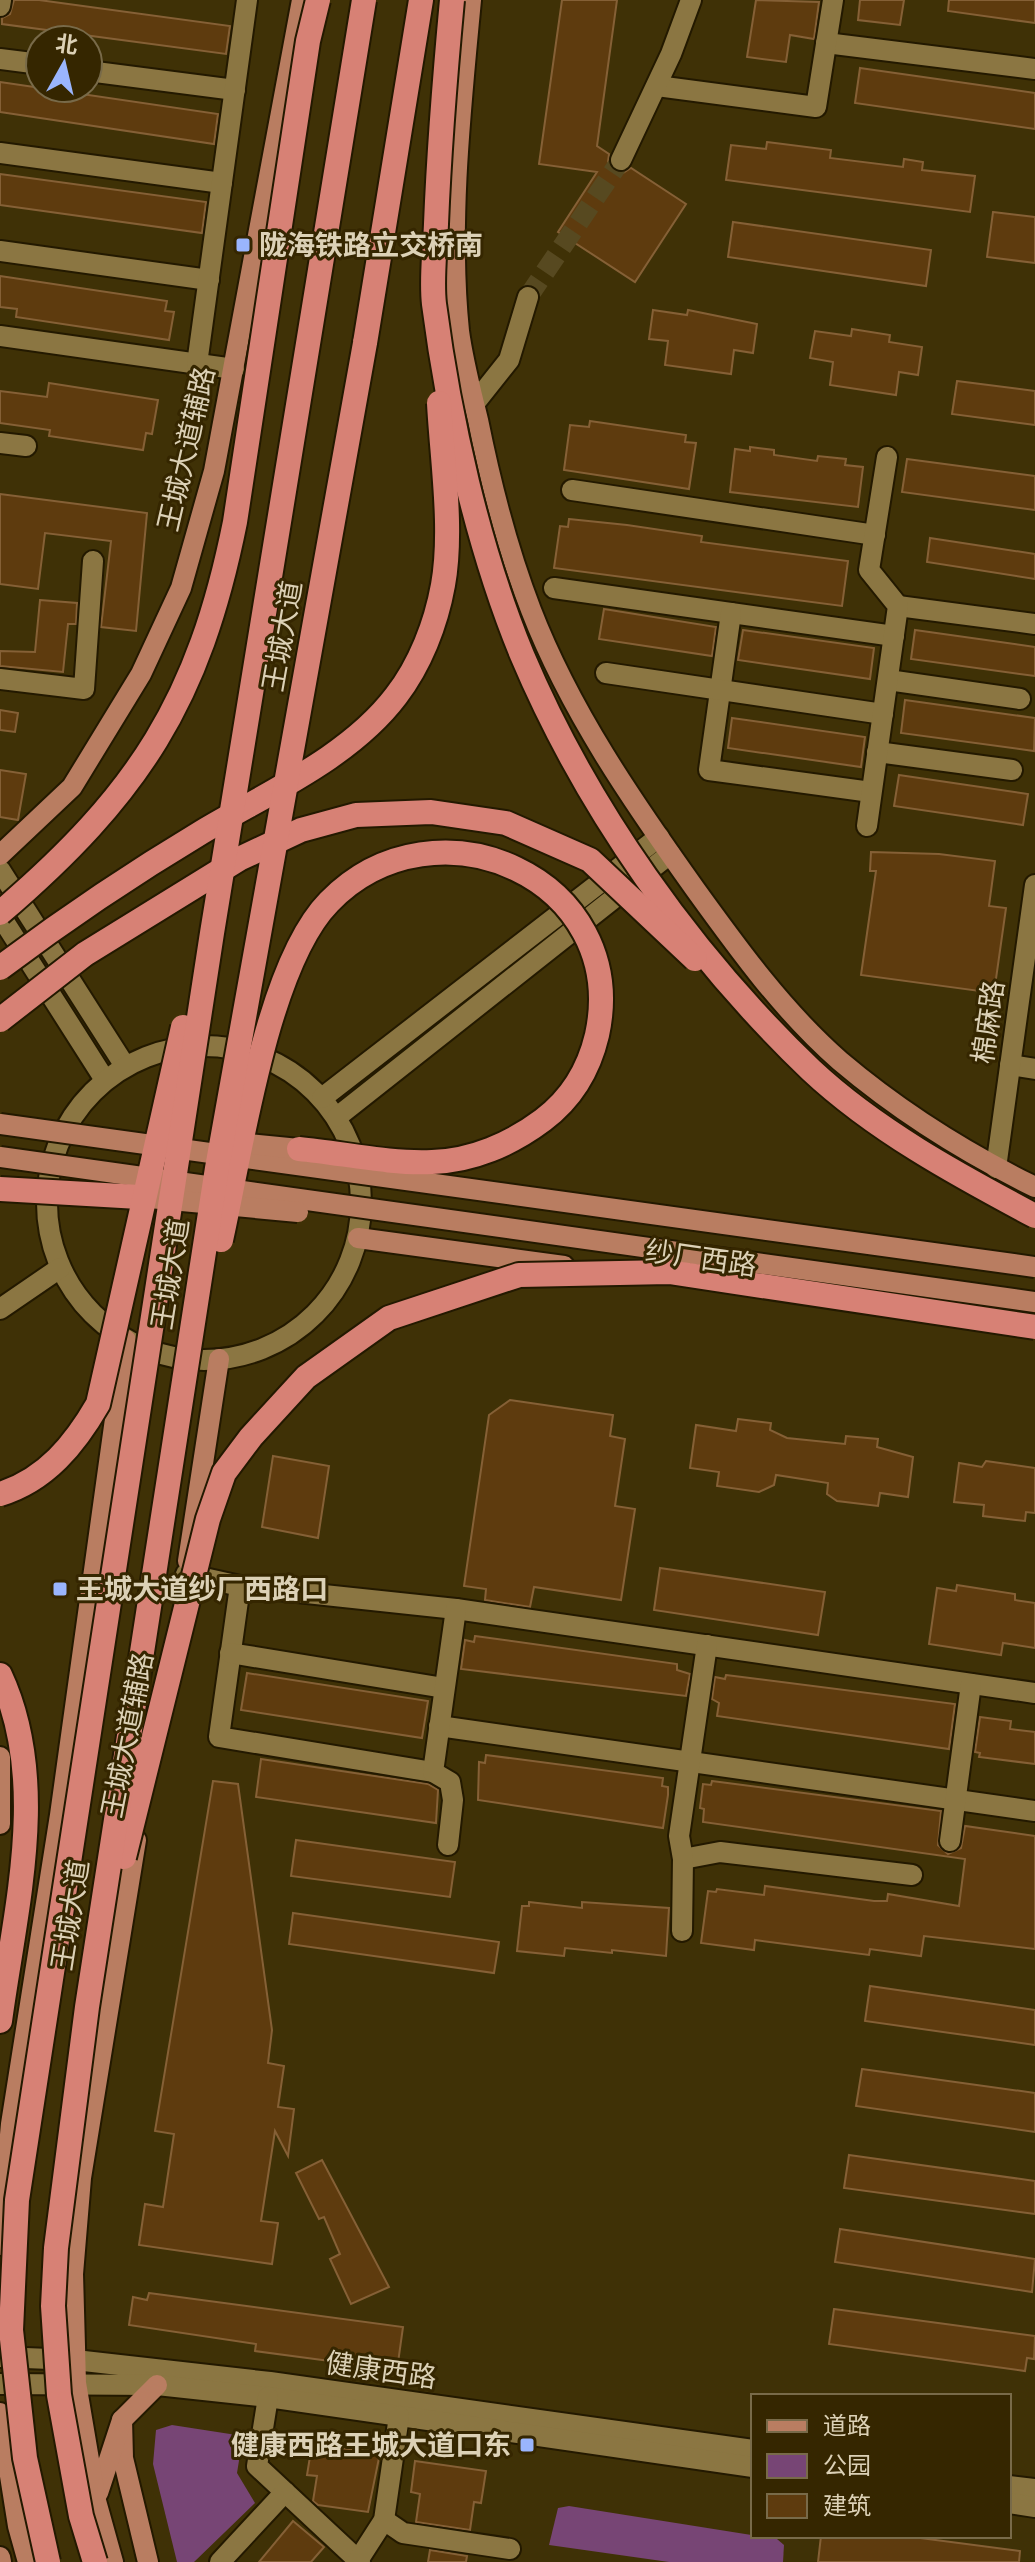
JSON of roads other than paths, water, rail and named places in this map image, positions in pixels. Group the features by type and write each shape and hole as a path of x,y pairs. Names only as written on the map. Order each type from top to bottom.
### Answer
{"highway":[{"path":"0,914 104,816 147,758 182,697 202,646 222,588 235,522 308,41 318,0"},
{"name":"王城大道","path":"47,2562 25,2458 11,2330 17,2200 212,933 364,0"},
{"name":"王城大道","path":"95,2562 66,2443 59,2395 53,2306 56,2248 87,2007 217,1168 365,343 421,0"},
{"path":"0,968 70,915 144,867 334,753 395,698 413,670 433,627 444,583 445,520 434,300 440,120 452,0"},
{"path":"434,300 459,444 496,582 523,656 613,827 703,952 812,1071"},
{"path":"0,1020 85,954 239,859 301,830 356,815 431,812 506,823 590,860 812,1071 929,1160 1035,1216"},
{"path":"87,2007 220,1244 270,1018 288,973 327,903 364,874 394,860 434,851 473,853 511,866 539,882 575,918 598,967 603,991 601,1018 584,1074 557,1109 513,1141 472,1156 431,1163 299,1149"},
{"path":"0,1494 27,1482 59,1459 82,1433 98,1404 161,1114 212,933"},
{"path":"0,1189 139,1197"},
{"path":"87,2007 208,1519 224,1473 251,1437 306,1377 389,1318 519,1275 669,1272 1035,1327"},
{"path":"0,1675 25,1757 26,1797 25,1832 0,2021"},
{"path":"0,2354 13,2457 47,2562"}],"main road":[{"name":"王城大道辅路","path":"0,855 72,787 141,674 181,588 214,471 302,0"},
{"path":"471,0 462,100 456,259 459,332 504,532 533,614 607,760 761,979 829,1050 913,1115 996,1168 1035,1187"},
{"path":"0,1122 299,1149"},
{"path":"0,1122 1035,1267"},
{"path":"0,1157 1035,1302"},
{"path":"139,1197 587,1240"},
{"name":"纱厂西路","path":"358,1238 1035,1336"},
{"name":"王城大道辅路","path":"0,2245 11,2124 60,1815 126,1340"},
{"name":"王城大道辅路","path":"113,2562 96,2501 76,2383 73,2274 81,2178 139,1825 186,1574 219,1359"},
{"path":"0,1757 0,1824"},
{"path":"96,2501 122,2420 157,2385"},
{"path":"0,2413 18,2526 28,2562"},
{"path":"122,2420 123,2458 148,2562"}],"street":[{"path":"197,364 247,0"},
{"path":"621,160 657,86 691,0"},
{"path":"657,86 816,107 833,0"},
{"path":"826,43 1035,69"},
{"path":"0,59 24,62"},
{"path":"104,73 235,90"},
{"path":"0,153 222,183"},
{"path":"0,251 209,280"},
{"path":"474,404 509,360 528,297"},
{"path":"0,336 234,369"},
{"path":"0,443 26,446"},
{"path":"887,457 869,570 898,606 1035,624"},
{"path":"572,490 875,535"},
{"path":"0,679 84,689 93,561"},
{"path":"554,588 894,636"},
{"path":"867,826 898,606"},
{"path":"731,613 709,770 871,792"},
{"path":"606,673 883,714"},
{"path":"888,680 1020,699"},
{"path":"877,752 1012,770"},
{"path":"322,1098 664,845"},
{"path":"337,1117 664,845"},
{"path":"0,870 125,1066"},
{"name":"棉麻路","path":"996,1168 1010,1065 1028,984 1035,885"},
{"path":"0,914 105,1080"},
{"path":"229,1047 280,1065 322,1098 337,1117 355,1155 360,1182 358,1238 340,1283 309,1321 267,1347 219,1359 171,1356 126,1340 88,1309 60,1268 48,1228 47,1186 56,1146 69,1122 105,1080 125,1066 175,1048 229,1047"},
{"path":"1010,1065 1035,1069"},
{"path":"0,1309 60,1268"},
{"path":"186,1574 240,1586 456,1609 1035,1693"},
{"path":"240,1586 219,1737 433,1772 450,1782 453,1800 448,1845"},
{"path":"433,1772 456,1609"},
{"path":"682,1931 683,1859 679,1836 707,1645"},
{"path":"230,1653 444,1688"},
{"path":"950,1841 971,1684"},
{"path":"439,1726 1035,1811"},
{"path":"683,1859 720,1852 912,1875"},
{"name":"健康西路","path":"0,2354 270,2382 751,2450"},
{"name":"健康西路","path":"0,2384 157,2385 268,2397 751,2467"},
{"path":"268,2397 257,2466 359,2561 384,2520 399,2416"},
{"path":"1011,2486 1035,2489"},
{"path":"220,2562 285,2492"},
{"path":"1011,2503 1035,2507"},
{"path":"384,2520 403,2533 510,2549"}],"tunnel":[{"path":"528,297 621,160"}],"place":[{"name":"陇海铁路立交桥南","path":"243,245"},
{"name":"王城大道纱厂西路口","path":"60,1589"},
{"name":"健康西路王城大道口东","path":"527,2445"}]}
